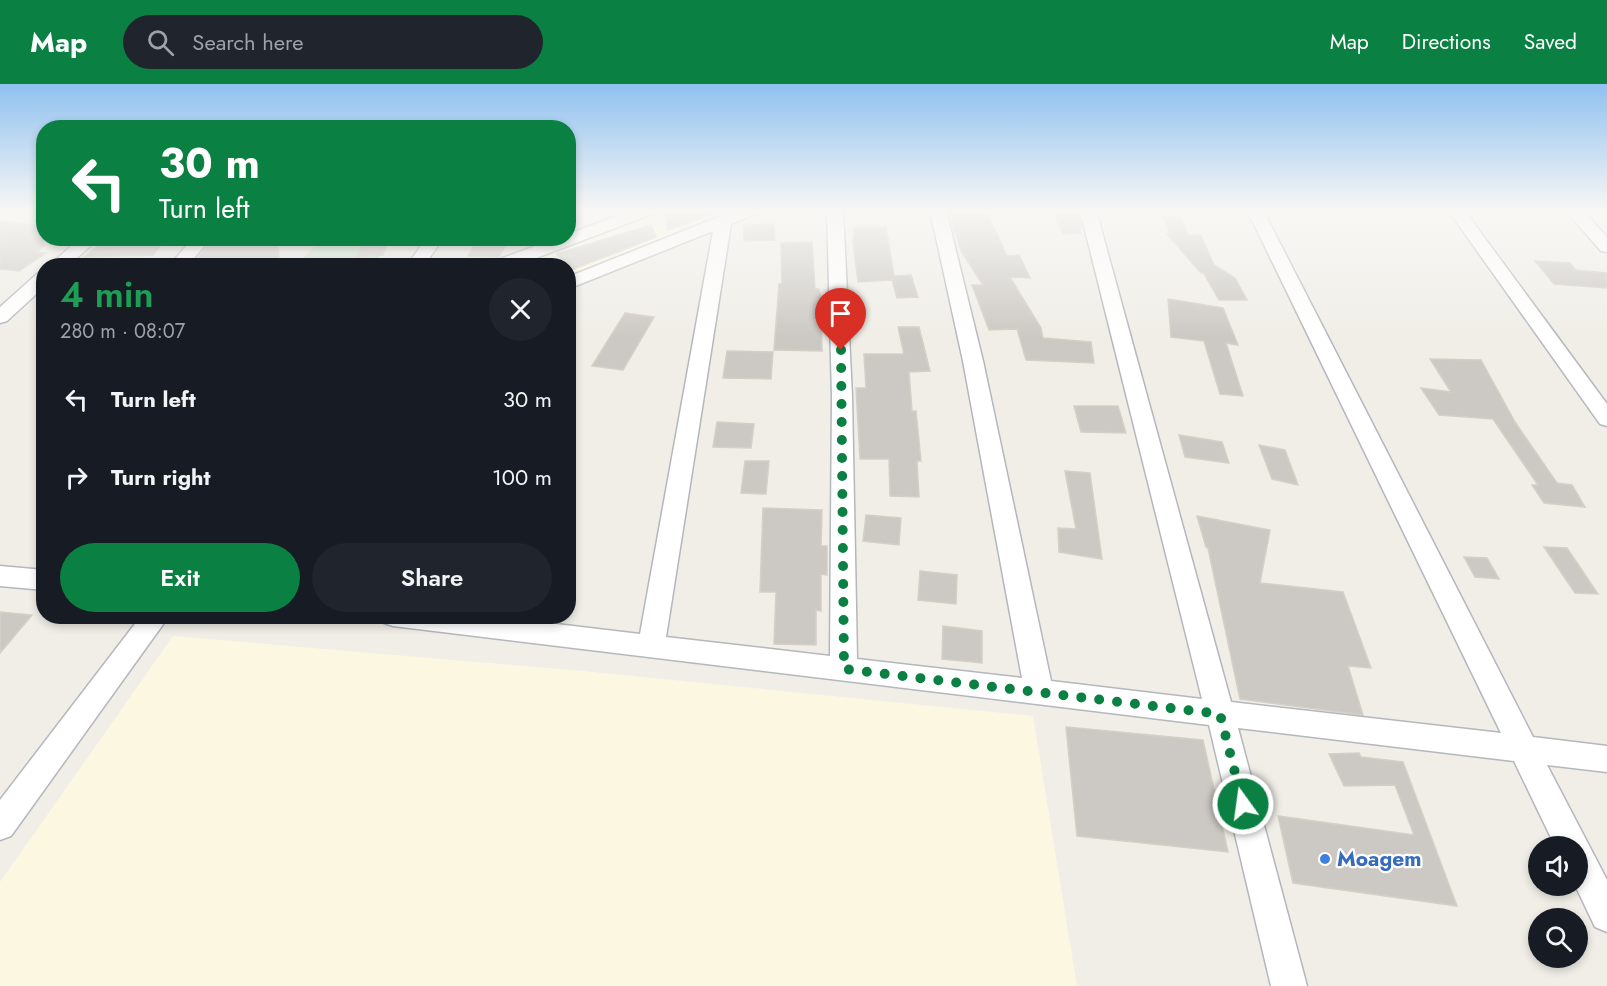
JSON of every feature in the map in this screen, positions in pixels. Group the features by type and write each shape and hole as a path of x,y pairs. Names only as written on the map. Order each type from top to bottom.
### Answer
{"street":[{"path":"520,258 535,252"},
{"path":"576,281 647,252"},
{"path":"651,647 718,252"},
{"path":"837,252 842,396 844,669"},
{"path":"948,252 973,361 1039,692"},
{"path":"1099,252 1289,986"},
{"path":"1276,252 1567,836"},
{"path":"1487,252 1607,418"},
{"path":"0,317 36,284"},
{"path":"0,576 36,579"},
{"path":"0,825 150,624"},
{"path":"469,624 1607,759"},
{"path":"1588,877 1607,915"}],"shaded area":[{"path":"535,252 647,252 576,281 576,258 520,258"},
{"path":"173,636 583,671 1033,716 1077,986 0,986 0,882"}],"green space":[{"path":"309,252 383,252 378,258 304,258"}],"building":[{"path":"0,252 46,253 19,271 0,269"},
{"path":"90,252 155,252 153,255 84,257"},
{"path":"202,252 279,252 279,258 197,258"},
{"path":"358,252 384,252 383,255 356,257"},
{"path":"470,252 502,252 499,257 468,256"},
{"path":"617,252 576,268 576,258 560,258 557,254"},
{"path":"781,252 813,252 815,289 819,289 821,298 822,351 774,350 779,284 782,284"},
{"path":"854,252 890,252 894,276 911,275 918,297 897,298 892,280 858,282"},
{"path":"962,252 1005,252 1007,256 1019,255 1030,278 1010,277 1041,328 1043,338 1091,342 1094,363 1026,360 1017,329 989,330 972,285 983,285"},
{"path":"1183,252 1208,252 1214,265 1235,278 1247,300 1219,300 1203,272 1201,273"},
{"path":"1535,261 1570,263 1576,270 1607,273 1607,288 1554,284"},
{"path":"1168,299 1223,308 1238,345 1226,343 1243,396 1220,394 1204,341 1171,337"},
{"path":"625,313 654,317 623,370 592,366"},
{"path":"898,327 919,327 930,371 909,372 912,411 916,411 921,461 917,461 919,497 890,496 889,459 860,459 856,388 866,388 864,354 904,354"},
{"path":"727,351 773,352 771,379 723,378"},
{"path":"1430,359 1481,360 1515,422 1557,483 1572,485 1585,507 1544,503 1532,485 1538,485 1493,419 1439,415 1421,388 1451,392"},
{"path":"1074,406 1118,406 1126,433 1081,432"},
{"path":"717,422 754,424 751,448 713,447"},
{"path":"1179,435 1222,442 1229,463 1185,457"},
{"path":"1259,445 1285,450 1298,485 1272,479"},
{"path":"745,461 769,461 766,494 741,493"},
{"path":"1065,471 1090,473 1102,559 1059,552 1058,528 1076,529"},
{"path":"763,508 822,510 821,546 827,546 827,575 821,574 821,611 816,610 816,645 774,644 776,592 760,592"},
{"path":"866,515 901,518 899,545 863,541"},
{"path":"1197,516 1270,530 1260,583 1343,592 1371,668 1348,666 1363,715 1240,699 1208,548"},
{"path":"1544,547 1567,548 1598,594 1575,593"},
{"path":"1464,557 1487,558 1499,579 1475,577"},
{"path":"920,571 957,575 956,604 918,600"},
{"path":"0,612 32,615 0,653"},
{"path":"943,626 982,631 982,663 942,659"},
{"path":"1066,727 1203,740 1228,852 1077,836"},
{"path":"1359,753 1361,757 1403,762 1457,906 1293,883 1278,816 1414,835 1395,785 1344,786 1329,754"}],"place":[{"name":"Moagem","path":"1325,859"}],"route":[{"path":"841,350 844,669 1220,714 1243,804"}]}
